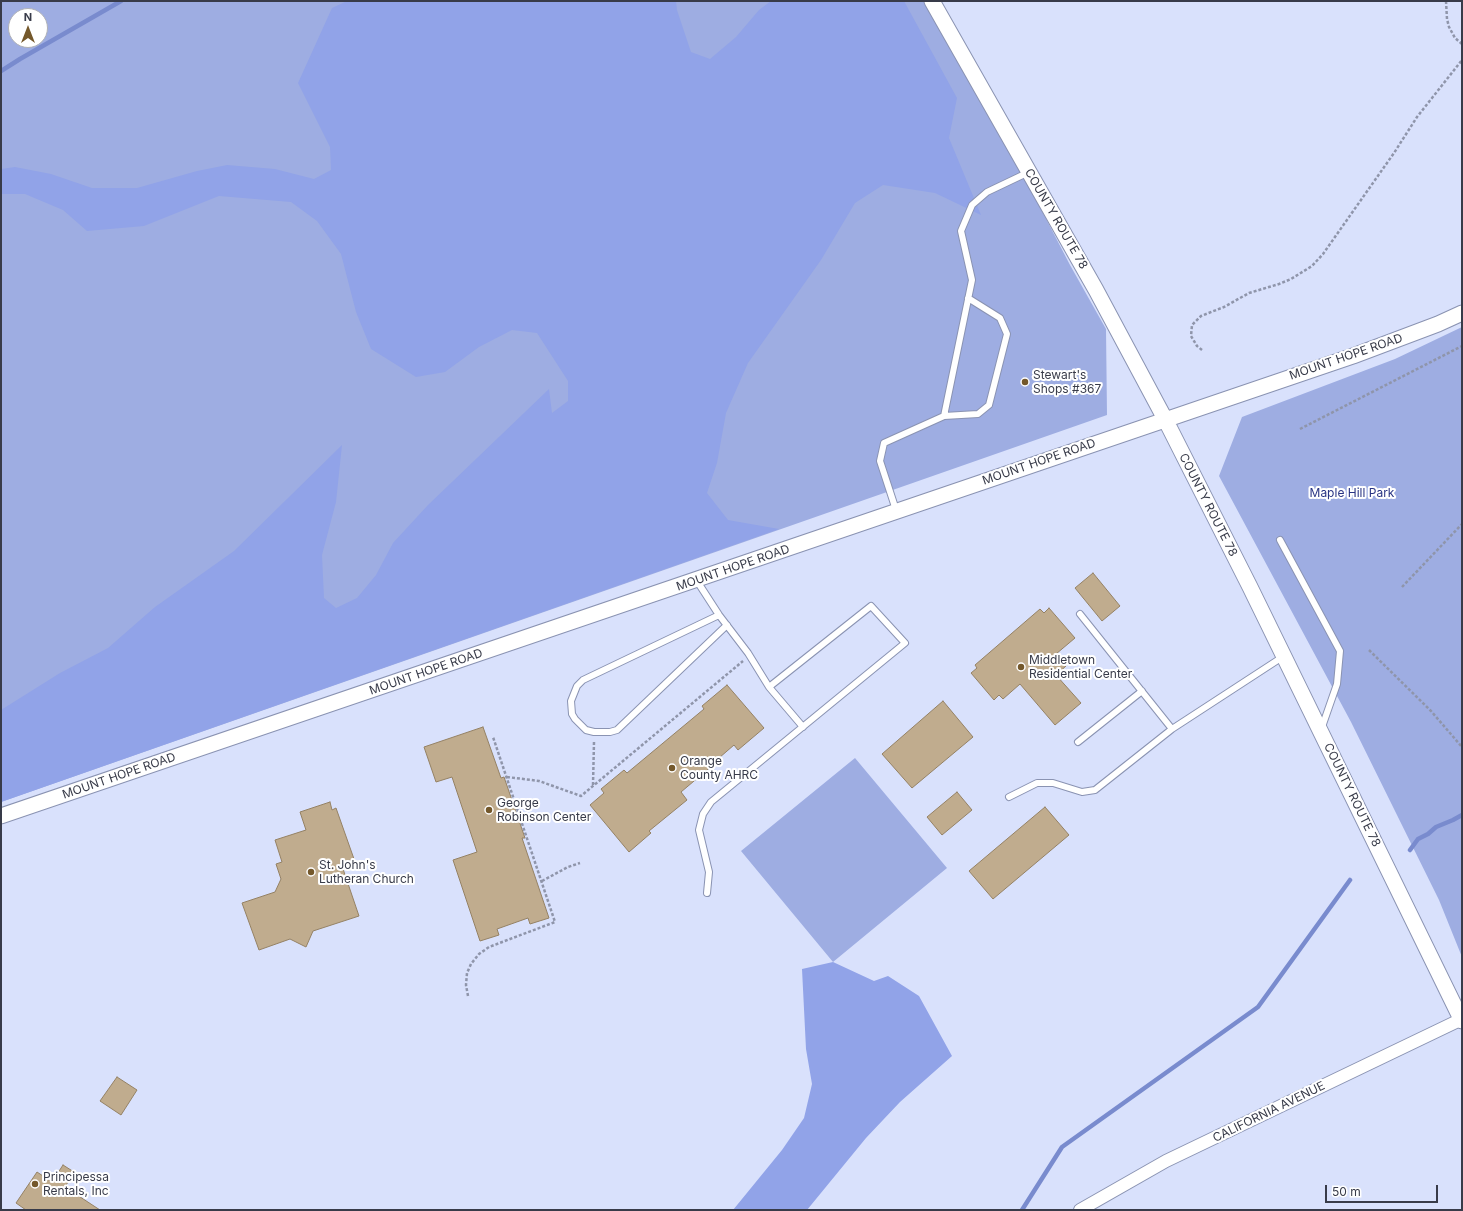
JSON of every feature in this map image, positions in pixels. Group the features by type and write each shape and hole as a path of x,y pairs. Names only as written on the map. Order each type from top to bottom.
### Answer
{"street":[{"name":"COUNTY ROUTE 78","path":"932,1 1096,290 1165,419 1284,656 1462,1020"},
{"name":"MOUNT HOPE ROAD","path":"1,816 1353,356 1438,324 1462,313"},
{"name":"CALIFORNIA AVENUE","path":"1080,1210 1166,1161 1462,1020"}],"lane":[{"path":"944,416 972,280 961,231 972,205 987,192 1029,172"},
{"path":"897,512 880,462 884,443 944,416 978,414 989,405 1007,334 1000,318 968,298"},
{"path":"1280,540 1340,651 1337,684 1320,731"},
{"path":"696,580 719,615 750,656 769,687 803,726"},
{"path":"707,893 709,872 699,834 699,825 703,814 711,802 905,643 871,606 769,687"},
{"path":"1080,614 1172,729"},
{"path":"719,615 590,676 577,686 571,701 572,714 580,725 586,730 594,732 610,732 617,730 727,625"},
{"path":"1009,797 1038,784 1053,783 1082,792 1095,790 1172,729 1284,656"},
{"path":"1078,742 1142,690"}],"path":[{"path":"1446,1 1449,27 1455,38 1462,44"},
{"path":"1202,350 1197,346 1191,336 1192,325 1200,316 1224,307 1249,293 1279,284 1291,278 1312,266 1323,254 1390,160 1417,117 1462,60"},
{"path":"1300,429 1462,346"},
{"path":"1402,587 1462,524"},
{"path":"1369,650 1431,711 1462,747"},
{"path":"507,777 539,781 581,796 750,656"},
{"path":"593,786 594,732"},
{"path":"468,996 466,985 467,974 471,964 479,954 489,946 555,922 493,737"},
{"path":"542,881 568,867 580,863"}],"green space":[{"path":"1,1 936,1 1070,265 1106,329 1107,415 1,802"},
{"name":"Maple Hill Park","path":"1462,327 1462,957 1439,900 1351,722 1219,476 1242,417 1395,359"},
{"path":"855,758 947,868 833,962 741,851"}],"shaded area":[{"path":"347,1 676,1 677,10 691,52 710,59 736,37 759,10 771,1 904,1 957,98 949,138 981,215 935,193 883,185 855,203 821,260 748,363 726,413 717,463 707,493 728,520 779,529 1,802 1,710 60,673 108,648 155,607 234,551 342,445 336,502 322,555 324,598 336,608 357,598 376,575 393,543 428,505 549,389 552,413 568,401 568,381 537,333 512,330 479,347 445,372 416,377 371,349 356,312 341,254 317,221 291,202 219,196 144,226 87,231 63,210 25,194 1,194 1,169 15,167 51,174 92,188 137,188 197,171 227,165 275,169 314,179 331,170 330,147 298,83 332,8"},
{"path":"833,962 874,981 888,976 919,996 952,1056 900,1102 866,1138 807,1210 733,1210 782,1150 804,1118 812,1084 806,1049 802,969"}],"building":[{"path":"1093,573 1120,606 1102,621 1075,588"},
{"name":"Middletown Residential Center","path":"1049,608 1075,638 1056,654 1066,666 1056,675 1081,703 1055,725 1020,684 1003,699 999,695 994,700 971,673 977,668 975,665 1040,609 1044,613"},
{"name":"Orange County AHRC","path":"727,685 764,728 738,750 734,745 681,792 687,800 649,831 651,833 629,852 590,805 604,793 601,789 624,770 627,773 704,709 702,706"},
{"path":"943,701 973,737 912,788 882,754"},
{"name":"George Robinson Center","path":"483,727 501,778 504,777 525,838 522,838 549,918 530,924 528,918 497,929 499,935 480,941 453,860 477,852 452,777 436,782 424,747"},
{"path":"957,792 972,810 942,835 927,817"},
{"name":"St. John's Lutheran Church","path":"330,802 332,810 336,808 354,859 341,863 359,916 313,931 306,947 290,939 259,950 242,903 275,892 281,879 276,864 282,862 275,840 306,830 300,812"},
{"path":"1045,807 1069,835 993,899 969,871"},
{"path":"117,1077 137,1090 121,1115 100,1101"},
{"path":"63,1165 74,1172 65,1187 100,1210 26,1210 16,1203 37,1172 52,1182"}],"waterway":[{"path":"1,71 121,1"},
{"path":"1410,850 1418,839 1428,834 1436,827 1462,815"},
{"path":"1022,1210 1062,1147 1258,1007 1350,880"}],"place":[{"name":"Stewart's Shops #367","path":"1025,382"},
{"name":"Middletown Residential Center","path":"1021,667"},
{"name":"Orange County AHRC","path":"672,768"},
{"name":"George Robinson Center","path":"489,810"},
{"name":"St. John's Lutheran Church","path":"311,872"},
{"name":"Principessa Rentals, Inc","path":"35,1184"}]}
